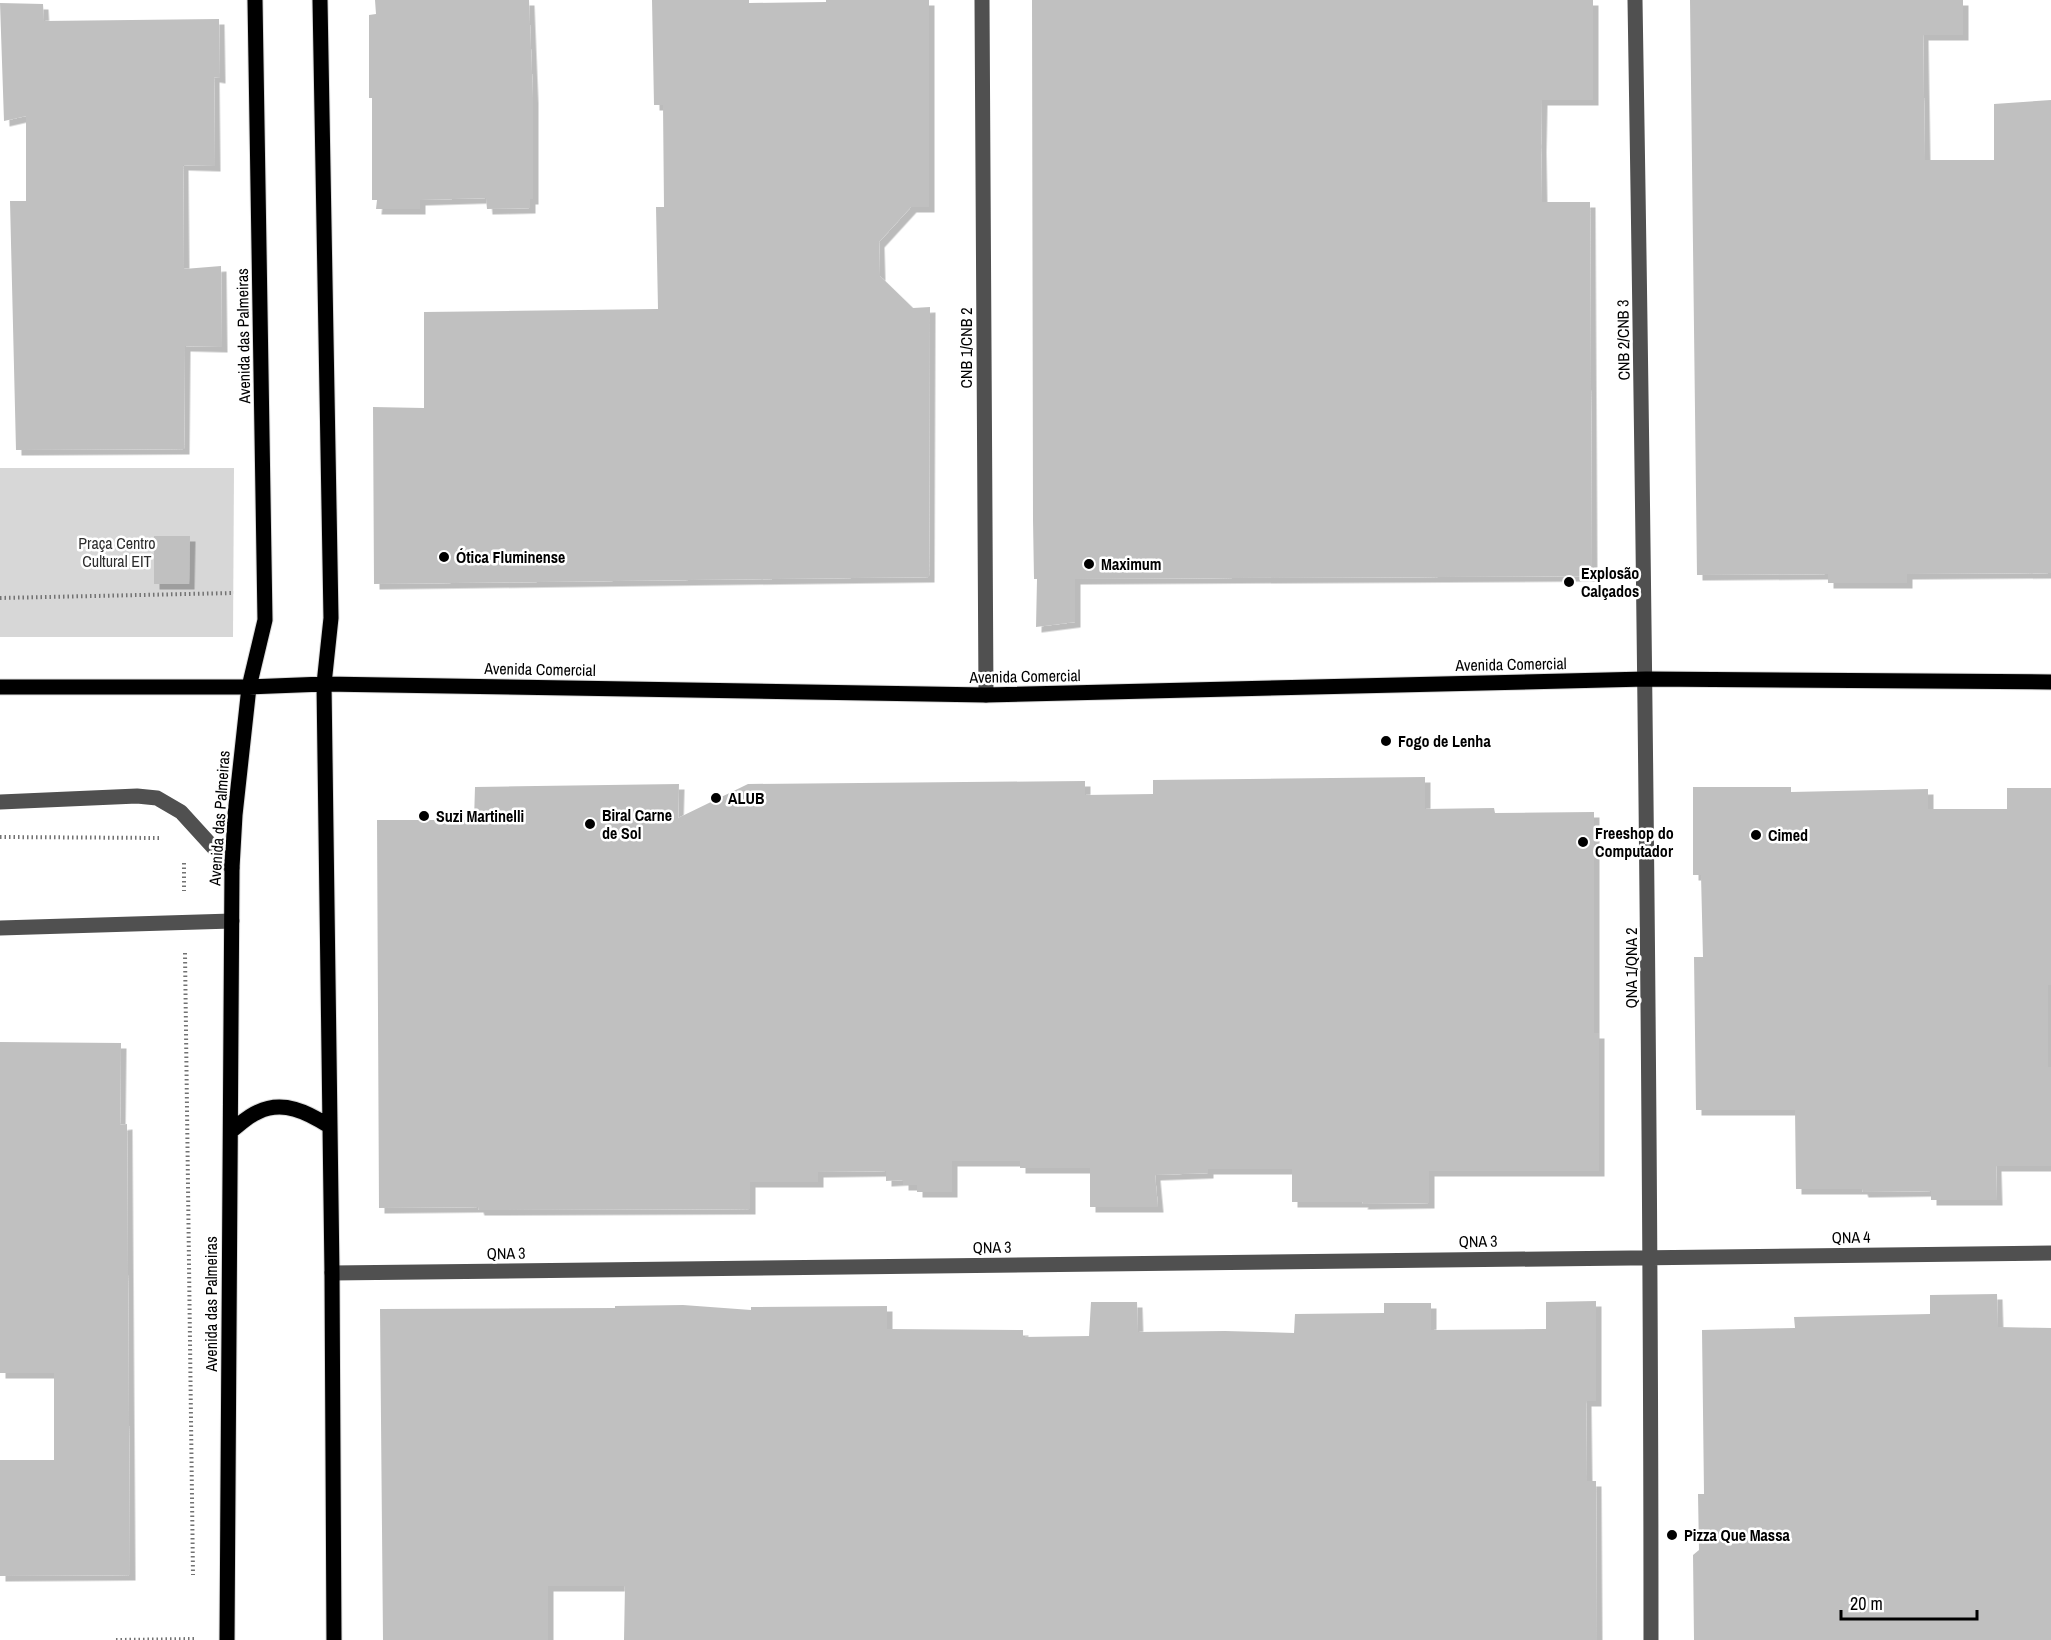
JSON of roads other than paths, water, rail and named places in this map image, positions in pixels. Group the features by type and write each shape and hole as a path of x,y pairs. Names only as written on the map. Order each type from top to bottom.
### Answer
{"main road":[{"name":"Avenida das Palmeiras","path":"227,1640 232,868 234,815 249,687 265,620 255,0"},
{"path":"320,0 331,618 324,684 332,1273 334,1640"},
{"name":"Avenida Comercial","path":"0,687 249,687 324,684 986,695 1646,679 2051,682"},
{"path":"231,1131 258,1111 281,1106 306,1111 329,1126"}],"street":[{"name":"CNB 1/CNB 2","path":"982,0 986,695"},
{"name":"CNB 2/CNB 3","path":"1635,0 1646,679"},
{"name":"QNA 1/QNA 2","path":"1646,679 1651,1257 1651,1640"},
{"path":"0,802 137,796 157,798 181,812 232,868"},
{"path":"0,928 232,921"},
{"name":"QNA 4","path":"1651,1257 2051,1253"},
{"name":"QNA 3","path":"332,1273 1651,1257"}],"place":[{"name":"Ótica Fluminense","path":"444,557"},
{"name":"Maximum","path":"1089,564"},
{"name":"Explosão Calçados","path":"1569,582"},
{"name":"Fogo de Lenha","path":"1386,741"},
{"name":"ALUB","path":"716,798"},
{"name":"Suzi Martinelli","path":"424,816"},
{"name":"Biral Carne de Sol","path":"590,824"},
{"name":"Cimed","path":"1756,835"},
{"name":"Freeshop do Computador","path":"1583,842"},
{"name":"Pizza Que Massa","path":"1672,1535"}],"park label":[{"name":"Praça Centro Cultural EIT","path":"117,552"}]}
